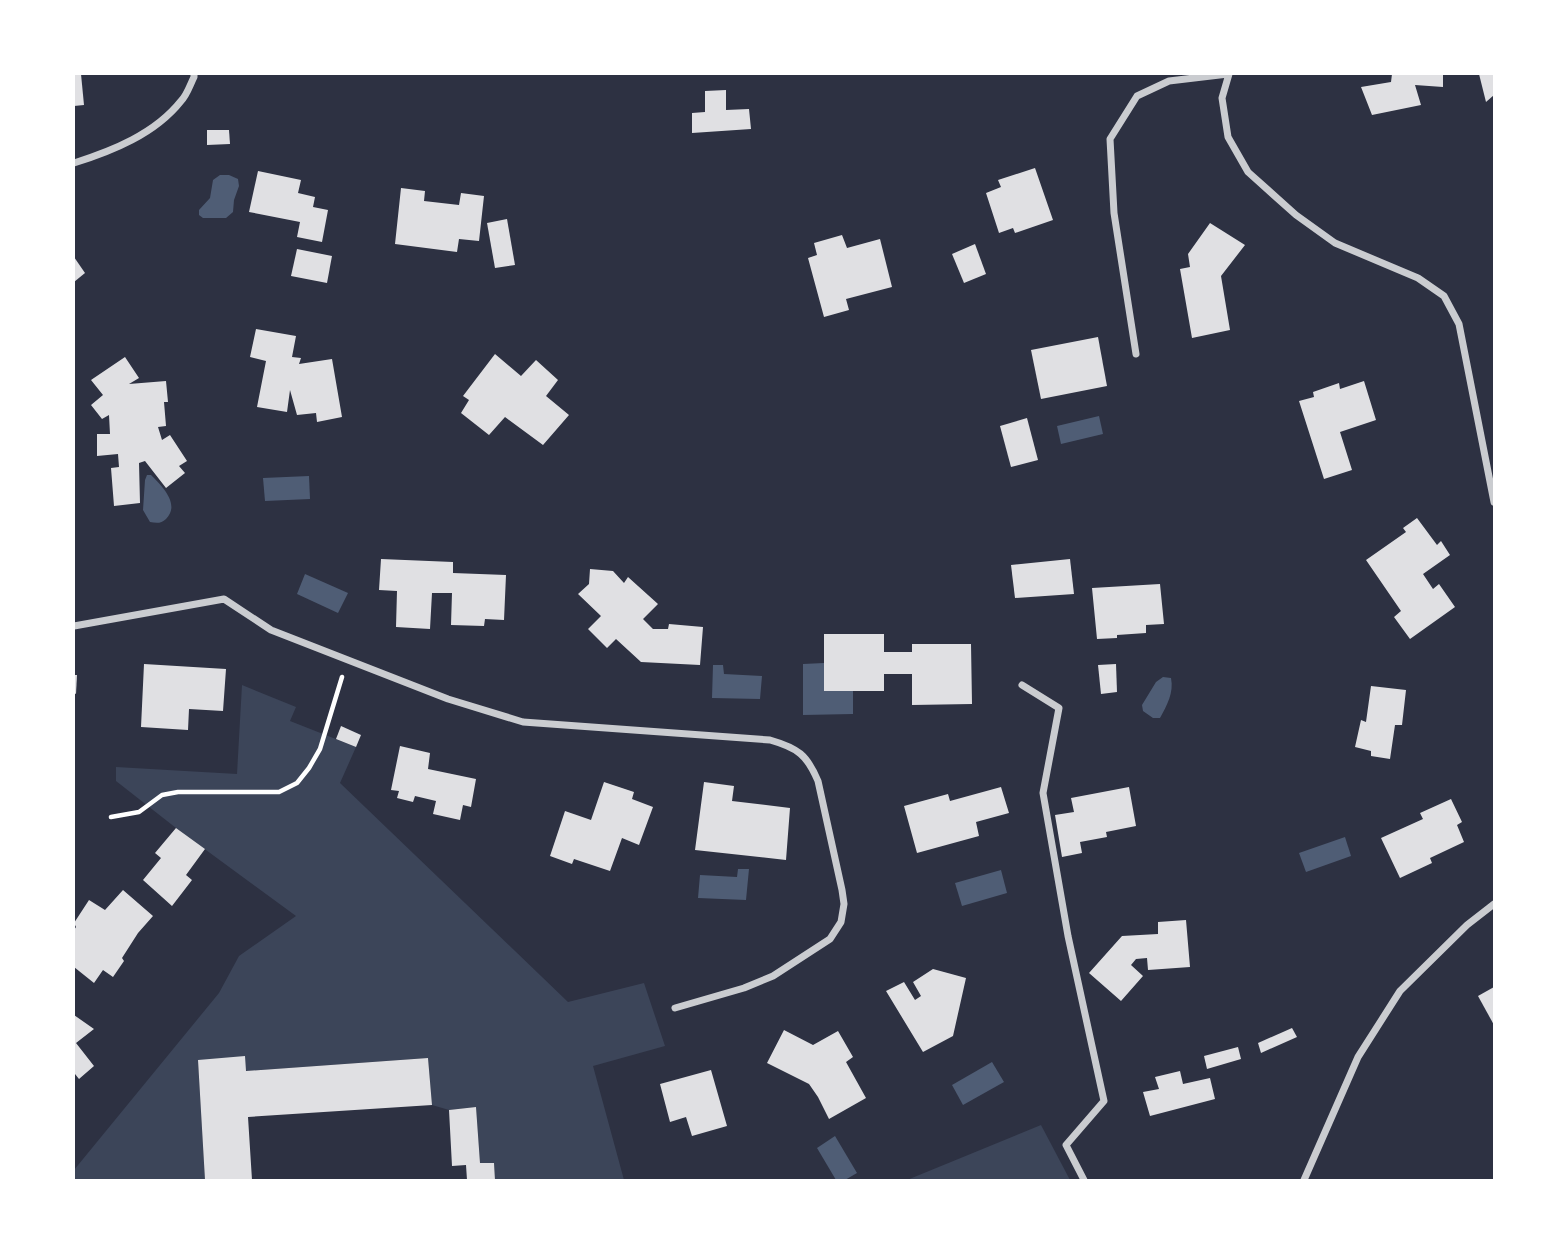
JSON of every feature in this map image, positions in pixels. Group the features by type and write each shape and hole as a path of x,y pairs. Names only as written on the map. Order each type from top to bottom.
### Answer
{"street":[{"path":"74,163 102,154 163,120 183,100 194,74"},
{"path":"1136,354 1114,213 1110,139 1137,96 1169,81 1229,74 1222,98 1228,137 1248,172 1296,215 1335,243 1418,278 1444,296 1458,324 1494,502"},
{"path":"74,626 224,599 271,630 448,699 523,722 770,740 789,745 811,765 818,781 842,890 844,904 841,922 830,939 773,976 744,988 675,1007"},
{"path":"1022,685 1059,708 1043,793 1068,936 1104,1101 1066,1145 1084,1181"},
{"path":"1304,1181 1358,1057 1400,990 1467,925 1494,904"}],"path":[{"path":"111,817 139,812 162,795 178,792 279,792 297,783 320,749 348,660"}],"shaded area":[{"path":"220,175 238,179 233,212 226,218 203,218 199,215 199,210 210,198 213,180"},
{"path":"1099,416 1103,434 1061,444 1057,426"},
{"path":"147,475 151,475 160,484 170,501 170,513 166,519 156,523 150,522 143,510"},
{"path":"309,476 310,499 265,501 263,478"},
{"path":"305,574 348,593 338,613 297,594"},
{"path":"824,663 824,691 853,691 853,714 803,715 803,664"},
{"path":"713,665 723,665 724,674 762,676 760,699 712,698"},
{"path":"1163,677 1171,678 1171,694 1160,718 1153,718 1143,711 1142,705 1156,682"},
{"path":"242,685 296,707 290,721 356,747 340,783 568,1002 644,983 665,1046 593,1066 624,1180 495,1180 494,1163 480,1163 476,1107 449,1110 432,1105 428,1058 246,1071 198,1060 205,1180 74,1180 74,1170 219,993 239,956 296,916 116,781 116,767 237,774"},
{"path":"1345,837 1351,856 1306,872 1299,853"},
{"path":"738,869 749,869 746,900 698,898 700,875 737,877"},
{"path":"1001,870 1007,893 962,906 955,883"},
{"path":"992,1062 1004,1082 963,1105 952,1085"},
{"path":"1041,1125 1070,1180 907,1180"},
{"path":"835,1136 857,1173 845,1180 836,1180 817,1148"}],"building":[{"path":"74,74 81,74 84,105 74,106"},
{"path":"1392,74 1443,74 1443,87 1415,85 1421,105 1372,115 1361,87 1391,82"},
{"path":"1479,74 1494,74 1494,95 1486,102"},
{"path":"726,90 726,110 749,109 751,129 692,133 692,113 705,112 705,91"},
{"path":"207,130 229,130 230,144 207,145"},
{"path":"1035,168 1053,220 1015,233 1013,228 999,233 986,193 1001,187 998,180"},
{"path":"258,171 301,180 298,193 315,197 313,207 328,210 322,242 297,237 300,222 249,212"},
{"path":"401,188 425,191 424,201 459,205 461,193 484,196 479,241 459,239 457,252 395,244"},
{"path":"507,219 515,265 495,268 487,223"},
{"path":"1210,223 1245,245 1221,276 1230,330 1192,338 1180,269 1190,267 1188,254"},
{"path":"842,235 847,248 880,239 892,287 846,299 849,310 824,317 808,258 817,255 814,243"},
{"path":"975,244 986,274 964,283 952,254"},
{"path":"297,249 332,256 327,283 291,276"},
{"path":"74,257 85,273 74,282"},
{"path":"256,329 296,336 292,357 301,358 299,364 332,359 342,417 317,422 316,413 297,415 290,390 287,412 257,407 266,361 250,357"},
{"path":"1098,337 1107,386 1041,399 1031,350"},
{"path":"495,354 521,376 536,360 558,380 546,396 569,415 543,445 505,417 489,435 461,413 469,400 463,396"},
{"path":"125,357 139,378 129,384 166,381 166,426 158,427 162,440 170,435 187,461 179,466 185,473 166,488 145,461 139,463 140,503 114,506 111,468 119,467 118,454 97,456 97,434 110,434 109,415 102,419 91,405 103,395 91,380"},
{"path":"1364,381 1376,420 1340,432 1352,470 1324,479 1299,401 1314,397 1313,392 1339,383 1340,389"},
{"path":"1027,418 1038,460 1011,467 1000,426"},
{"path":"1417,518 1437,545 1441,541 1450,555 1423,574 1433,589 1439,584 1455,607 1410,639 1394,617 1401,611 1366,560 1406,532 1403,528"},
{"path":"381,559 453,562 453,573 506,575 504,620 485,619 484,626 451,625 452,593 432,593 430,629 396,627 397,591 379,590"},
{"path":"1070,559 1074,594 1015,598 1011,565"},
{"path":"590,569 613,571 624,583 628,577 658,604 643,619 653,629 668,629 669,624 703,627 700,665 641,662 616,639 607,648 588,629 601,616 578,594 589,584"},
{"path":"1160,584 1164,624 1146,625 1146,633 1097,639 1092,588"},
{"path":"824,634 884,634 884,652 912,652 912,644 971,644 972,704 912,705 912,674 884,674 884,691 824,691"},
{"path":"144,664 226,669 223,711 189,709 188,730 141,727"},
{"path":"1116,664 1117,692 1101,694 1098,665"},
{"path":"74,675 77,675 76,694 74,693"},
{"path":"1371,686 1406,690 1402,725 1395,725 1390,759 1371,756 1371,751 1355,747 1361,720 1366,722"},
{"path":"341,726 361,735 356,747 336,739"},
{"path":"400,746 430,753 428,769 476,779 471,807 463,805 460,820 433,814 436,801 415,796 413,802 397,798 399,791 391,790"},
{"path":"604,782 634,792 632,799 653,807 639,845 622,838 610,871 574,859 572,864 550,856 565,811 591,820"},
{"path":"704,782 734,786 732,801 790,808 786,860 695,850"},
{"path":"1001,787 1009,813 976,822 979,836 917,853 904,806 948,794 950,801"},
{"path":"1129,787 1136,826 1106,832 1107,837 1080,842 1082,853 1062,857 1055,815 1074,812 1071,798"},
{"path":"1451,799 1462,822 1457,825 1464,842 1430,858 1432,863 1400,878 1381,838 1423,819 1420,813"},
{"path":"176,828 205,849 186,875 192,880 172,906 143,880 161,858 155,853"},
{"path":"123,890 153,916 138,933 113,977 103,970 94,983 74,967 74,923 89,900 105,910"},
{"path":"1186,920 1190,967 1148,970 1147,958 1136,959 1131,965 1143,976 1121,1001 1089,973 1122,936 1158,934 1158,922"},
{"path":"933,969 966,978 953,1036 923,1052 886,991 904,982 915,1000 921,996 913,982"},
{"path":"1494,987 1494,1025 1478,996"},
{"path":"74,1015 94,1029 76,1043 94,1066 79,1079 74,1075"},
{"path":"1292,1028 1297,1037 1261,1053 1258,1043"},
{"path":"784,1030 813,1045 838,1031 853,1057 846,1062 866,1098 829,1119 809,1084 767,1063"},
{"path":"1238,1047 1241,1059 1207,1069 1204,1056"},
{"path":"245,1056 246,1071 428,1058 432,1105 248,1117 252,1180 205,1180 198,1060"},
{"path":"711,1070 727,1126 692,1136 686,1117 670,1122 660,1084"},
{"path":"1180,1071 1183,1084 1210,1078 1215,1099 1150,1116 1143,1092 1159,1089 1155,1077"},
{"path":"476,1107 480,1163 494,1163 495,1180 467,1180 466,1165 452,1166 449,1110"}]}
